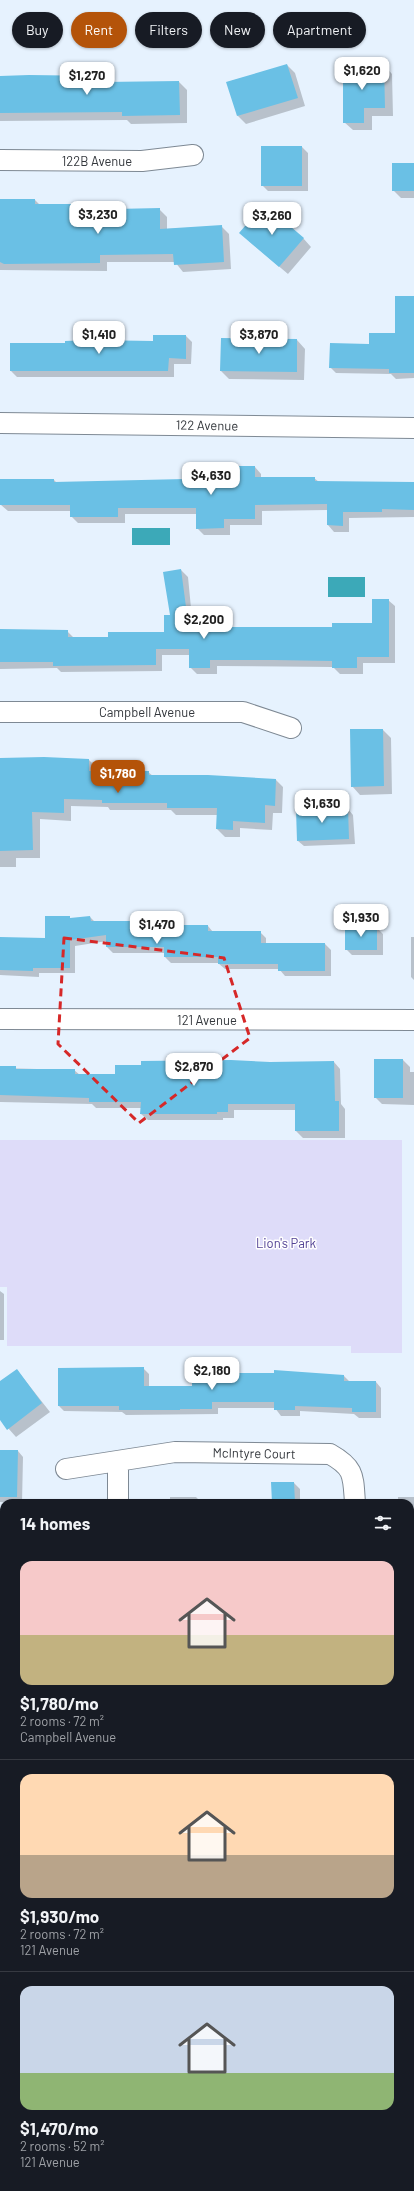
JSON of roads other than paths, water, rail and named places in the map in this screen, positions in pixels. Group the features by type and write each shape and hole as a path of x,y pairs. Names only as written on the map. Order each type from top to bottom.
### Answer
{"street":[{"name":"122B Avenue","path":"0,160 142,161 193,155"},
{"name":"122 Avenue","path":"0,423 414,428"},
{"name":"Campbell Avenue","path":"0,712 243,712 291,728"},
{"name":"121 Avenue","path":"0,1019 414,1020"},
{"name":"McIntyre Court","path":"66,1469 175,1452 330,1454 343,1461 353,1475 355,1499"},
{"path":"118,1462 118,1499"}],"water":[{"path":"132,528 170,528 170,545 132,545"},
{"path":"328,577 365,577 365,597 328,597"}],"park label":[{"name":"Lion's Park","path":"286,1243"}]}
